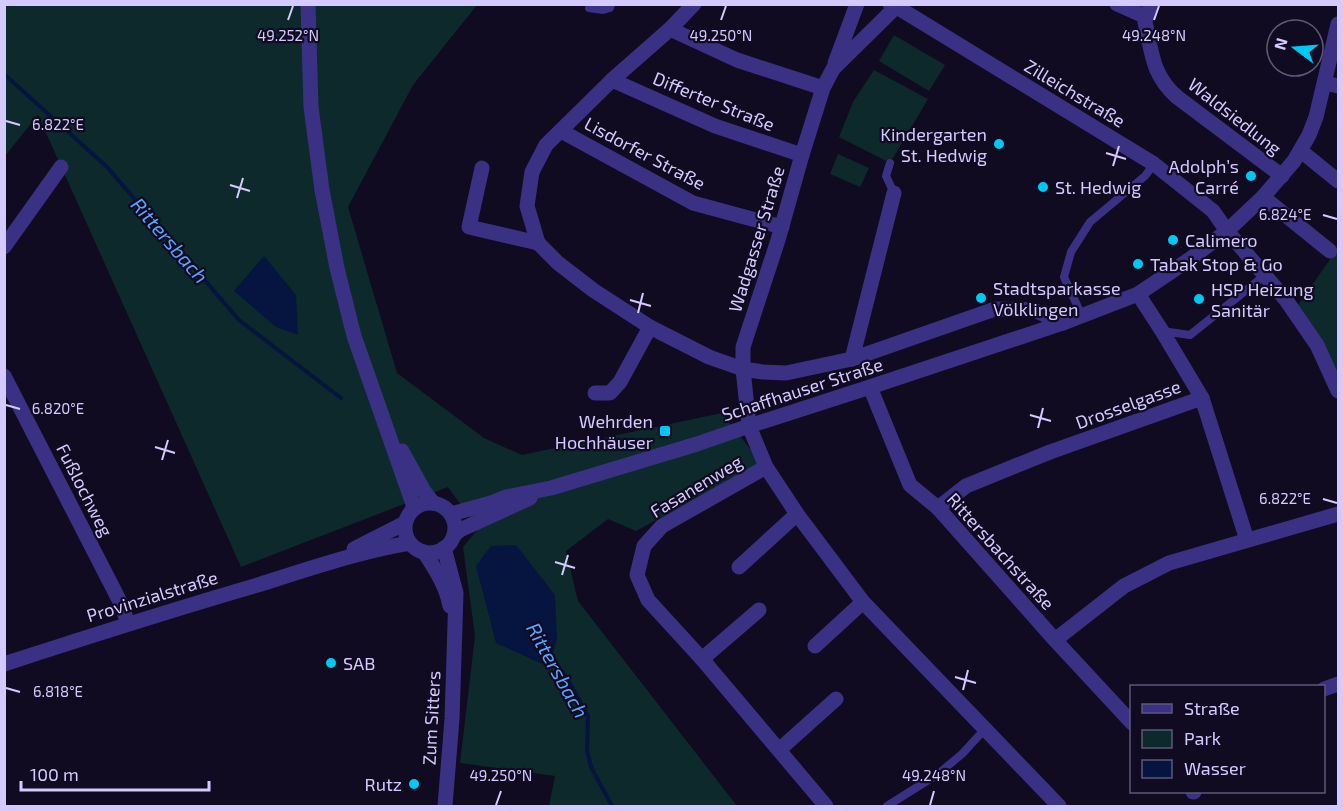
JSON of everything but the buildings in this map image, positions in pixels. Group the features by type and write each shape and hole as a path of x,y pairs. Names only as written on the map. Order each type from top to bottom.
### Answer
{"street":[{"path":"308,4 311,107 322,190 337,268 351,326 413,509"},
{"name":"Wadgasser Straße","path":"857,4 833,69 823,88 782,227 743,347 749,426 766,467 797,514 863,602 1059,807"},
{"name":"Waldsiedlung","path":"1117,4 1148,11 1153,56 1158,73 1169,89 1282,176"},
{"name":"Wadgasser Straße","path":"833,69 895,5"},
{"name":"Zilleichstraße","path":"895,5 1154,164 1213,211 1227,231 1286,300 1317,345 1338,391"},
{"path":"482,168 469,227 538,243 527,206 532,172 546,146 612,80 670,29 688,6"},
{"name":"Schaffhauser Straße","path":"451,514 506,497 551,488 687,447 1063,323 1138,294 1227,231 1263,197 1301,151 1332,84 1338,24"},
{"path":"670,29 737,60 823,88"},
{"name":"Differter Straße","path":"612,80 715,126 802,155"},
{"name":"Lisdorfer Straße","path":"561,131 693,203 782,227"},
{"path":"1301,151 1338,181"},
{"path":"4,247 61,166"},
{"path":"852,359 894,193"},
{"path":"1263,197 1330,251"},
{"name":"Schaffhauser Straße","path":"538,243 558,263 650,327 709,357 743,369 786,373 852,359 995,309 1034,310 1063,323"},
{"path":"1138,294 1202,398 1247,540"},
{"path":"595,393 610,393 620,382 650,327"},
{"name":"Fußlochweg","path":"4,376 113,588 128,623"},
{"name":"Rittersbachstraße","path":"870,387 910,485 938,508 1130,722"},
{"name":"Drosselgasse","path":"938,508 966,486 1050,452 1202,398"},
{"path":"381,415 424,491 433,502"},
{"name":"Fasanenweg","path":"766,467 662,526 644,546 637,575 648,600 702,659 826,807"},
{"name":"Schaffhauser Straße","path":"454,535 460,530 551,488"},
{"path":"433,502 440,504 451,514 455,527 454,535 449,544 438,552 424,552 416,549 410,543 405,523 413,509 433,502"},
{"path":"740,567 797,514"},
{"path":"1055,640 1124,586 1169,563 1338,514"},
{"name":"Provinzialstraße","path":"312,568 405,523"},
{"name":"Provinzialstraße","path":"4,664 128,623 312,568 410,543"},
{"name":"Zum Sitters","path":"444,548 456,593 452,719 445,807"},
{"name":"Zum Sitters","path":"424,552 447,594 455,632"},
{"path":"815,646 863,602"},
{"path":"702,659 759,610"},
{"path":"779,750 836,699"}],"lane":[{"path":"590,8 603,10 610,8 611,4"},
{"path":"890,163 886,176 894,193"},
{"path":"1082,316 1064,277 1071,252 1090,222 1145,176 1154,164"},
{"path":"1162,331 1190,335 1264,276"},
{"path":"887,807 938,774 962,754 984,729"}],"green space":[{"path":"5,5 477,5 413,85 348,207 397,373 484,438 522,455 722,413 761,463 636,531 608,519 566,551 578,601 737,806 549,806 555,776 460,763 475,636 463,547 478,529 448,487 241,567 38,115 5,156"},
{"path":"894,35 945,65 929,91 879,61"},
{"path":"874,70 928,99 890,163 839,137 853,102"},
{"path":"838,154 869,168 860,187 830,174"},
{"path":"1338,248 1338,393 1298,305"}],"water":[{"path":"264,256 296,295 298,335 276,327 234,291"},
{"path":"516,545 555,595 557,639 549,667 496,643 476,566 491,546"}],"waterway":[{"name":"Rittersbach","path":"4,74 107,167 239,320 341,398"},
{"name":"Rittersbach","path":"549,653 568,680 588,716 587,750 591,767 612,806"}],"place":[{"name":"Kindergarten St. Hedwig","path":"999,144"},
{"name":"Adolph’s Carré","path":"1251,176"},
{"name":"St. Hedwig","path":"1043,187"},
{"name":"Calimero","path":"1173,240"},
{"name":"Tabak Stop & Go","path":"1138,264"},
{"name":"Stadtsparkasse Völklingen","path":"981,298"},
{"name":"HSP Heizung Sanitär","path":"1199,299"},
{"name":"Wehrden Hochhäuser","path":"665,431"},
{"name":"SAB","path":"331,663"},
{"name":"Rutz","path":"414,784"}]}
